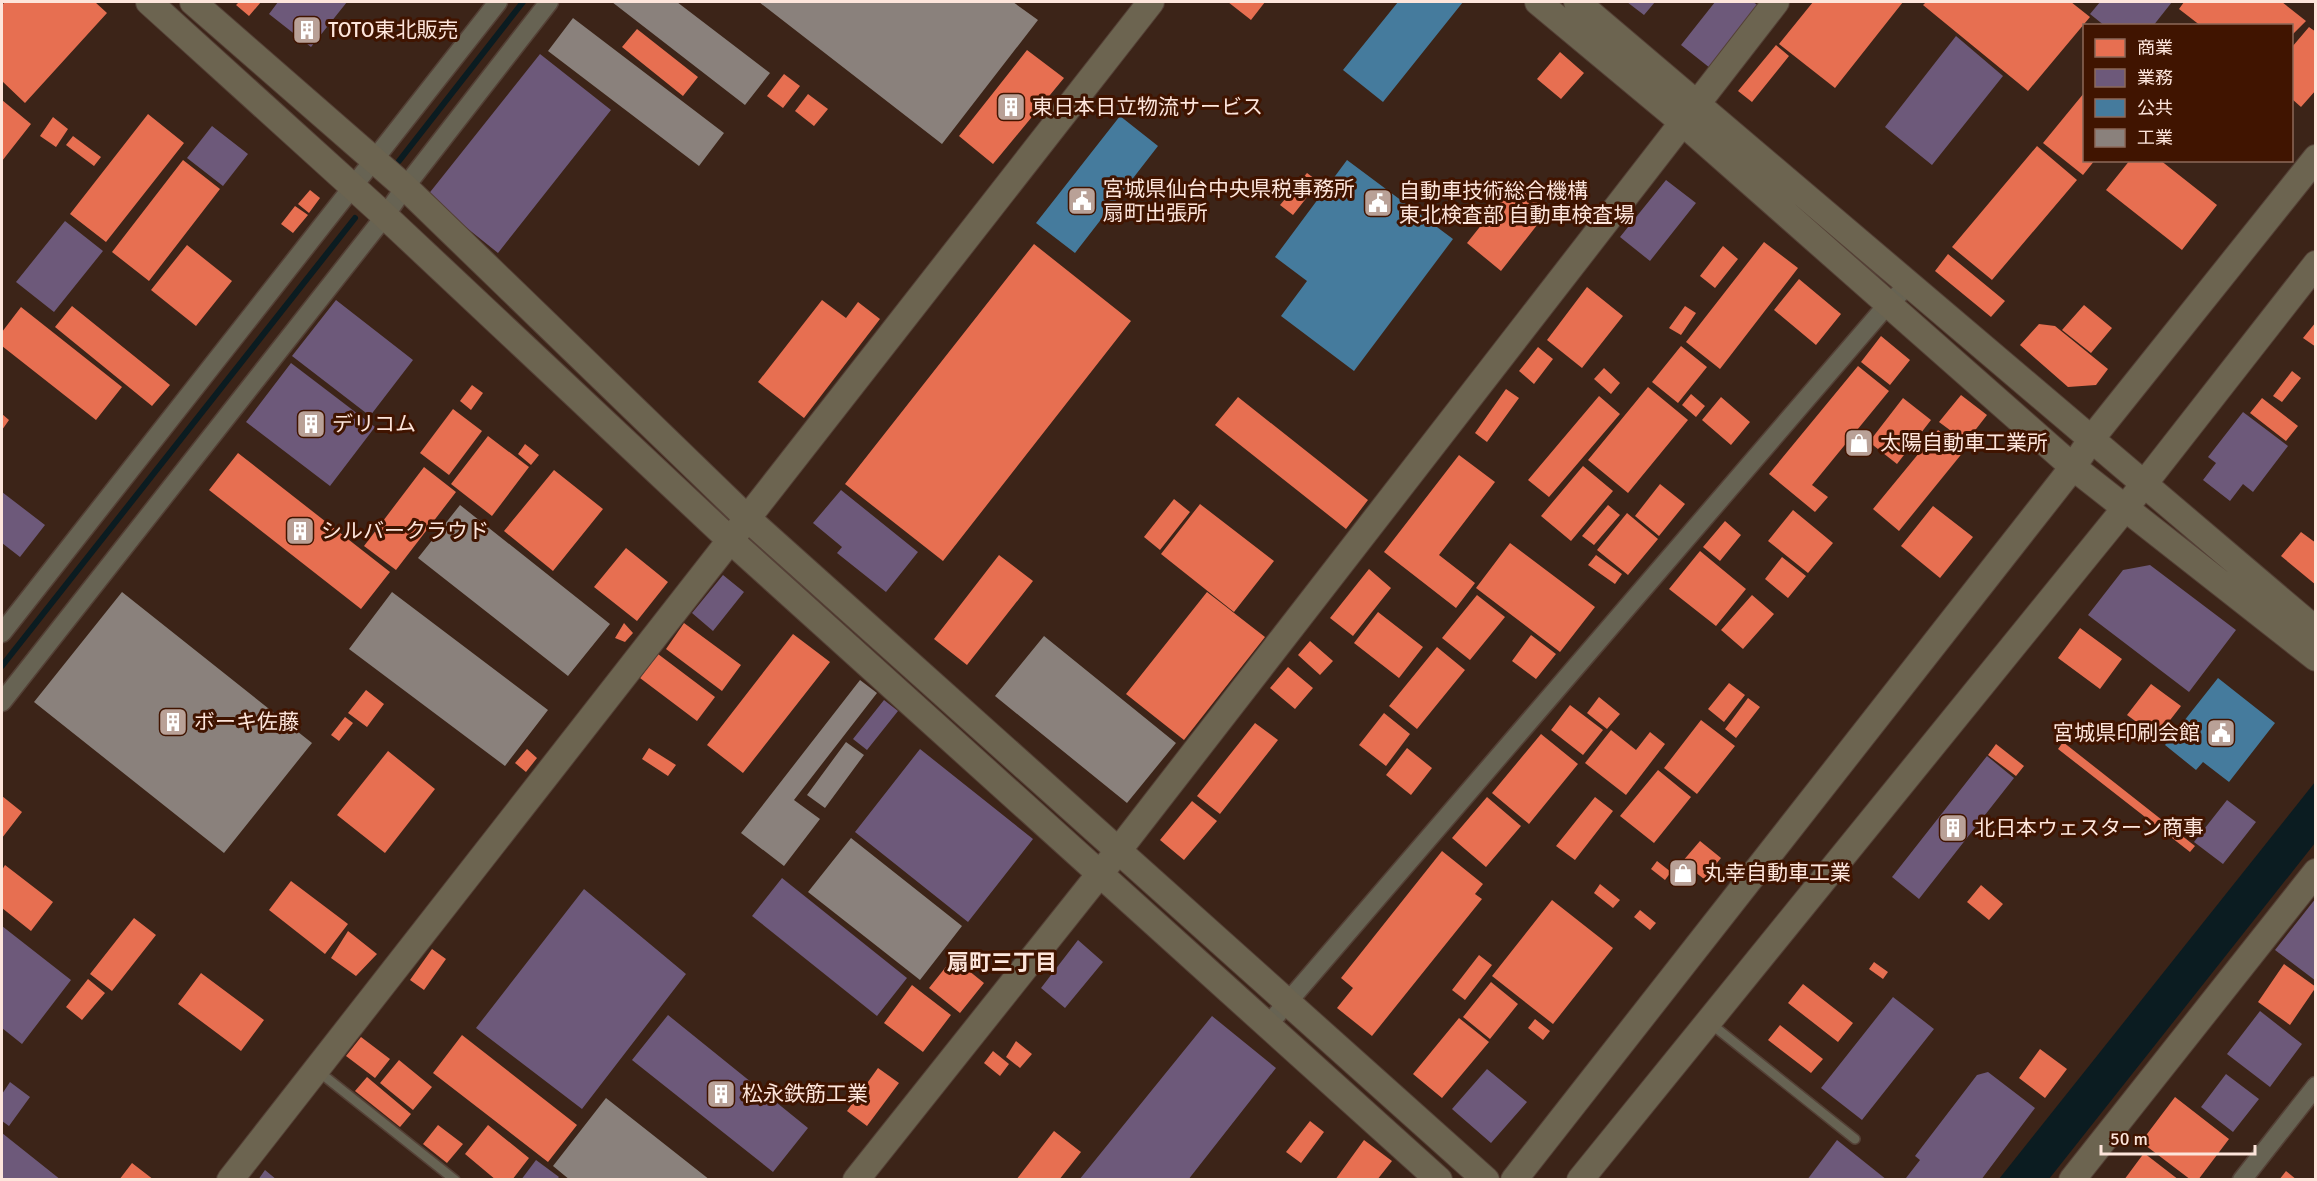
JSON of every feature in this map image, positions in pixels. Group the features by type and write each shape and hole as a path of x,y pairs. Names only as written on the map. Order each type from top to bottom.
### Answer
{"street":[{"path":"148,2 354,187 729,539 1439,1179"},
{"path":"193,2 405,187 746,517 1486,1179"},
{"path":"2,633 498,2"},
{"path":"2,702 385,216 549,2"},
{"path":"230,1179 1151,2"},
{"path":"1538,2 1689,113 1910,284 2316,630"},
{"path":"1577,2 1888,304 2073,467 2316,658"},
{"path":"856,1179 1118,850 1776,2"},
{"path":"1514,1179 2073,467 2092,438 2316,158"},
{"path":"1580,1179 2126,507 2316,264"},
{"path":"1268,1025 1888,304 1910,284"},
{"path":"2072,1179 2316,872"},
{"path":"2242,1179 2316,1086"}],"lane":[{"path":"1709,1022 1854,1139"},
{"path":"316,1069 455,1179"}],"shaded area":[{"path":"2315,782 2315,843 2049,1179 1999,1179"}],"building: 商業":[{"path":"5,2 95,2 107,13 25,103 2,81 2,5"},
{"path":"239,2 261,2 249,16 236,5"},
{"path":"1228,2 1265,2 1251,20"},
{"path":"1813,2 1903,2 1835,88 1779,44"},
{"path":"1926,2 2071,2 2090,17 2028,91 1923,5"},
{"path":"2184,2 2282,2 2306,21 2293,34 2293,24 2198,24 2179,9"},
{"path":"2309,27 2316,32 2316,90 2301,107 2293,100 2293,46"},
{"path":"637,29 698,77 683,96 622,47"},
{"path":"1776,45 1789,56 1752,102 1738,91"},
{"name":"東日本日立物流サービス","path":"1027,50 1064,78 993,164 959,136"},
{"path":"1560,52 1584,73 1561,99 1537,79"},
{"path":"784,74 800,86 783,108 767,96"},
{"path":"808,94 828,109 814,126 795,111"},
{"path":"2083,94 2083,162 2093,162 2083,175 2043,143"},
{"path":"2,100 31,124 2,161"},
{"path":"148,114 184,143 106,242 70,214"},
{"path":"53,117 68,129 56,147 40,136"},
{"path":"73,136 101,157 94,166 66,145"},
{"path":"2037,146 2077,180 1992,280 1952,247"},
{"path":"183,160 220,189 149,281 112,252"},
{"path":"2128,162 2163,162 2217,205 2182,250 2106,190"},
{"path":"1307,173 1319,182 1293,215 1280,205"},
{"path":"1514,184 1548,211 1501,271 1467,243"},
{"path":"310,190 320,198 309,213 298,204"},
{"path":"295,206 308,215 293,233 281,224"},
{"path":"1764,242 1798,268 1720,369 1686,342"},
{"path":"1034,244 1131,321 943,561 845,484"},
{"path":"187,245 232,281 196,326 151,290"},
{"path":"1723,246 1738,259 1715,288 1700,276"},
{"path":"1948,254 2005,301 1991,317 1935,271"},
{"path":"1799,279 1841,314 1816,345 1774,310"},
{"path":"1587,287 1623,316 1582,368 1547,340"},
{"path":"822,300 846,318 858,302 880,319 804,418 758,382"},
{"path":"2084,305 2112,328 2091,353 2062,330"},
{"path":"72,306 170,385 152,406 55,327"},
{"path":"1685,306 1696,313 1681,335 1669,328"},
{"path":"21,307 122,387 96,420 2,346 2,332"},
{"path":"2316,322 2316,347 2303,338"},
{"path":"2039,324 2055,326 2108,369 2096,385 2068,387 2020,345"},
{"path":"1881,336 1910,360 1890,385 1861,362"},
{"path":"1681,346 1707,367 1678,403 1652,382"},
{"path":"1538,347 1553,359 1534,384 1519,371"},
{"path":"1858,366 1889,391 1812,485 1828,497 1815,512 1769,474"},
{"path":"1604,368 1620,383 1611,394 1594,379"},
{"path":"2292,371 2301,378 2282,402 2273,396"},
{"path":"472,385 483,393 471,410 460,401"},
{"path":"1648,387 1688,420 1628,493 1588,460"},
{"path":"1506,389 1519,398 1487,442 1475,433"},
{"path":"1691,394 1705,406 1696,417 1682,405"},
{"path":"1961,395 1987,415 1966,442 1939,422"},
{"path":"1599,396 1620,414 1549,497 1528,480"},
{"path":"1238,397 1368,500 1346,529 1215,425"},
{"path":"1721,397 1750,422 1731,445 1702,420"},
{"path":"1903,398 1931,420 1897,464 1869,442"},
{"path":"2262,398 2298,426 2286,441 2250,413"},
{"path":"453,409 482,431 449,475 420,453"},
{"path":"2,414 9,420 2,430"},
{"path":"1938,430 1964,451 1899,531 1873,509"},
{"path":"488,436 529,467 492,516 451,484"},
{"path":"525,444 539,455 531,465 518,454"},
{"name":"シルバークラウド","path":"238,453 390,572 361,609 209,490"},
{"path":"1459,455 1495,482 1439,555 1475,583 1456,608 1384,552"},
{"path":"1583,466 1613,491 1571,541 1541,516"},
{"path":"424,467 456,492 396,570 364,546"},
{"path":"554,470 603,509 553,571 504,531"},
{"path":"1660,484 1685,504 1659,536 1635,516"},
{"path":"1174,499 1190,512 1160,550 1144,537"},
{"path":"1200,504 1274,561 1234,612 1161,554"},
{"path":"1608,505 1620,515 1594,545 1582,536"},
{"path":"1933,506 1973,537 1940,578 1901,546"},
{"path":"1793,510 1833,543 1808,573 1768,541"},
{"path":"1627,513 1658,539 1628,575 1597,550"},
{"path":"1725,521 1741,535 1720,561 1703,547"},
{"path":"2301,532 2316,543 2316,585 2281,556"},
{"path":"1510,543 1595,607 1560,652 1476,588"},
{"path":"626,548 668,582 637,621 594,587"},
{"path":"1700,551 1746,589 1716,626 1669,589"},
{"path":"999,555 1033,581 967,665 934,639"},
{"path":"1596,555 1622,574 1615,584 1588,565"},
{"path":"1782,557 1806,576 1788,598 1765,579"},
{"path":"1369,569 1391,588 1353,636 1330,618"},
{"path":"1207,592 1265,637 1184,740 1126,694"},
{"path":"1477,595 1505,617 1470,660 1442,638"},
{"path":"1752,595 1774,614 1743,649 1721,630"},
{"path":"1378,612 1423,647 1399,678 1354,643"},
{"path":"624,623 633,633 625,642 615,638"},
{"path":"684,623 741,665 722,691 666,649"},
{"path":"2080,628 2122,659 2100,689 2058,658"},
{"path":"793,634 830,662 743,773 707,745"},
{"path":"1531,635 1556,654 1536,679 1512,661"},
{"path":"1310,641 1333,661 1320,675 1298,655"},
{"path":"1437,647 1465,670 1417,729 1389,706"},
{"path":"658,654 715,697 697,721 640,678"},
{"path":"1288,667 1313,688 1295,709 1270,688"},
{"path":"1729,683 1745,695 1724,722 1708,709"},
{"path":"2151,684 2181,706 2157,737 2127,715"},
{"path":"366,690 384,704 367,727 348,713"},
{"path":"1599,697 1620,714 1607,729 1587,713"},
{"path":"1748,698 1760,707 1736,738 1725,729"},
{"path":"1570,705 1603,730 1583,755 1551,730"},
{"path":"1384,713 1410,734 1386,766 1359,745"},
{"path":"345,717 353,723 339,741 331,735"},
{"path":"1701,720 1735,746 1697,794 1664,768"},
{"path":"1255,723 1278,740 1220,814 1197,796"},
{"path":"1611,730 1636,750 1650,732 1665,744 1626,795 1585,763"},
{"path":"1541,734 1578,764 1529,824 1492,793"},
{"path":"2063,742 2195,846 2190,852 2058,749"},
{"path":"1996,744 2024,766 2016,776 1988,755"},
{"path":"649,748 676,765 668,776 642,759"},
{"path":"1407,748 1432,768 1411,795 1386,775"},
{"path":"527,749 537,758 526,772 515,763"},
{"path":"388,751 435,789 385,853 337,815"},
{"path":"1658,770 1691,797 1654,843 1620,816"},
{"path":"2,796 22,812 2,838"},
{"path":"1487,797 1521,826 1486,867 1452,838"},
{"path":"1595,797 1613,811 1575,860 1556,846"},
{"path":"1192,801 1217,821 1184,860 1160,840"},
{"path":"1700,841 1721,858 1704,879 1682,862"},
{"path":"1442,851 1483,884 1475,894 1482,899 1372,1036 1337,1008 1353,988 1341,978"},
{"path":"1657,861 1671,872 1665,880 1651,869"},
{"path":"5,865 53,902 31,931 2,908 2,870"},
{"path":"291,881 348,924 325,954 269,910"},
{"path":"1600,884 1620,900 1613,908 1594,893"},
{"path":"1981,885 2003,904 1989,920 1967,902"},
{"path":"1552,900 1613,948 1553,1024 1492,976"},
{"path":"1640,910 1656,923 1650,930 1634,917"},
{"path":"134,918 156,935 112,991 90,974"},
{"path":"348,931 377,954 356,976 331,958"},
{"path":"432,949 446,959 424,990 410,980"},
{"path":"1479,955 1492,965 1465,1000 1452,990"},
{"path":"953,958 984,983 960,1013 929,988"},
{"path":"1874,962 1888,972 1883,979 1869,969"},
{"path":"2284,964 2316,987 2290,1025 2258,1002"},
{"path":"201,973 264,1020 241,1051 178,1004"},
{"path":"88,979 105,993 82,1020 66,1007"},
{"path":"1491,982 1518,1004 1490,1039 1463,1017"},
{"path":"1803,984 1853,1023 1838,1042 1788,1003"},
{"path":"912,985 951,1015 923,1052 884,1023"},
{"path":"1459,1018 1489,1042 1442,1098 1413,1074"},
{"path":"1535,1019 1550,1031 1543,1040 1528,1028"},
{"path":"1780,1025 1823,1059 1811,1073 1768,1040"},
{"path":"462,1035 577,1125 548,1162 433,1073"},
{"path":"361,1037 390,1059 375,1078 346,1056"},
{"path":"1016,1041 1032,1054 1020,1068 1006,1057"},
{"path":"2040,1049 2067,1069 2045,1098 2019,1078"},
{"path":"993,1051 1009,1064 1000,1076 984,1063"},
{"path":"399,1060 432,1087 413,1110 380,1083"},
{"path":"878,1068 899,1083 867,1126 847,1111"},
{"path":"367,1077 411,1114 400,1127 355,1091"},
{"path":"2175,1097 2229,1139 2198,1180 2191,1180 2141,1142"},
{"path":"1310,1121 1324,1132 1301,1163 1286,1152"},
{"path":"438,1125 463,1144 447,1163 423,1144"},
{"path":"488,1125 529,1158 512,1180 496,1180 465,1154"},
{"path":"1054,1131 1081,1152 1059,1180 1016,1180"},
{"path":"1364,1140 1392,1161 1377,1180 1335,1180"},
{"path":"2144,1153 2179,1180 2124,1180"},
{"path":"132,1163 154,1180 119,1180"},
{"path":"2286,1171 2297,1180 2279,1180"}],"building: 業務":[{"name":"TOTO東北販売","path":"278,2 347,2 311,47 269,14"},
{"path":"1627,2 1655,2 1644,15"},
{"path":"1715,2 1753,2 1759,6 1710,68 1681,45"},
{"path":"2100,2 2172,2 2155,24 2102,24 2090,14"},
{"path":"1956,36 2003,76 1932,165 1885,127"},
{"path":"540,54 611,110 498,253 427,196"},
{"path":"212,126 248,154 223,186 187,158"},
{"path":"1666,180 1696,203 1650,261 1620,237"},
{"path":"65,221 103,251 54,312 16,282"},
{"path":"336,300 413,360 370,416 292,356"},
{"name":"デリコム","path":"291,363 375,427 330,486 246,422"},
{"path":"2243,412 2288,446 2253,492 2243,484 2230,501 2203,480 2216,463 2208,457"},
{"path":"841,490 918,552 886,592 837,553 842,547 813,523"},
{"path":"2,492 45,525 20,557 2,543"},
{"path":"2150,565 2236,630 2189,692 2088,615 2123,570"},
{"path":"723,575 744,592 713,631 692,613"},
{"path":"884,700 898,711 867,750 853,739"},
{"path":"920,749 1033,839 968,922 855,832"},
{"name":"北日本ウェスターン商事","path":"1987,756 2014,778 1919,899 1892,877"},
{"path":"2227,800 2256,822 2223,864 2194,842"},
{"path":"782,878 907,978 877,1016 752,916"},
{"path":"584,889 686,974 582,1109 476,1028"},
{"path":"2316,898 2316,981 2275,950"},
{"path":"2,926 71,980 22,1044 2,1028"},
{"path":"1078,940 1103,962 1065,1008 1041,988"},
{"path":"1893,997 1934,1029 1862,1120 1821,1088"},
{"path":"2260,1011 2302,1044 2270,1087 2227,1054"},
{"name":"松永鉄筋工業","path":"668,1015 808,1128 773,1172 632,1060"},
{"path":"1212,1016 1276,1068 1188,1180 1079,1180"},
{"path":"1487,1069 1527,1102 1491,1143 1452,1109"},
{"path":"1988,1072 2035,1108 1981,1180 1908,1180 1906,1178 1920,1160 1915,1156 1977,1075"},
{"path":"2226,1074 2259,1099 2233,1132 2201,1107"},
{"path":"10,1082 30,1097 9,1126 2,1121 2,1094"},
{"path":"2,1133 61,1180 2,1180"},
{"path":"1837,1140 1887,1180 1807,1180"},
{"path":"536,1160 559,1177 556,1180 521,1180"},
{"path":"265,1170 277,1180 258,1180"}],"building: 公共":[{"path":"1398,2 1463,2 1383,102 1343,70"},
{"path":"1120,116 1158,146 1075,253 1036,223"},
{"path":"1347,160 1453,239 1354,371 1281,316 1307,281 1275,257"},
{"path":"2218,678 2275,723 2229,782 2203,762 2196,770 2165,745"}],"building: 工業":[{"path":"612,2 677,2 770,73 745,105"},
{"path":"759,2 1013,2 1038,20 942,144"},
{"path":"573,18 724,133 699,166 548,51"},
{"path":"460,505 610,624 568,676 418,558"},
{"name":"ボーキ佐藤","path":"122,592 312,743 224,853 34,702"},
{"path":"392,592 548,710 505,766 349,649"},
{"path":"1044,636 1176,743 1127,803 995,696"},
{"path":"860,680 877,693 794,800 820,819 784,866 741,833"},
{"path":"846,742 864,755 825,808 807,795"},
{"path":"851,838 962,926 920,980 808,892"},
{"path":"606,1098 710,1180 570,1180 553,1166"}],"waterway":[{"path":"399,161 523,2"},
{"path":"2,666 355,218"}],"place":[{"name":"TOTO東北販売","path":"307,30"},
{"name":"東日本日立物流サービス","path":"1011,107"},
{"name":"宮城県仙台中央県税事務所 扇町出張所","path":"1082,201"},
{"name":"自動車技術総合機構 東北検査部 自動車検査場","path":"1378,203"},
{"name":"デリコム","path":"311,424"},
{"name":"太陽自動車工業所","path":"1859,443"},
{"name":"シルバークラウド","path":"300,531"},
{"name":"ボーキ佐藤","path":"173,722"},
{"name":"宮城県印刷会館","path":"2221,733"},
{"name":"北日本ウェスターン商事","path":"1953,828"},
{"name":"丸幸自動車工業","path":"1683,873"},
{"name":"松永鉄筋工業","path":"721,1094"}],"district":[{"name":"扇町三丁目","path":"1002,962"}]}
